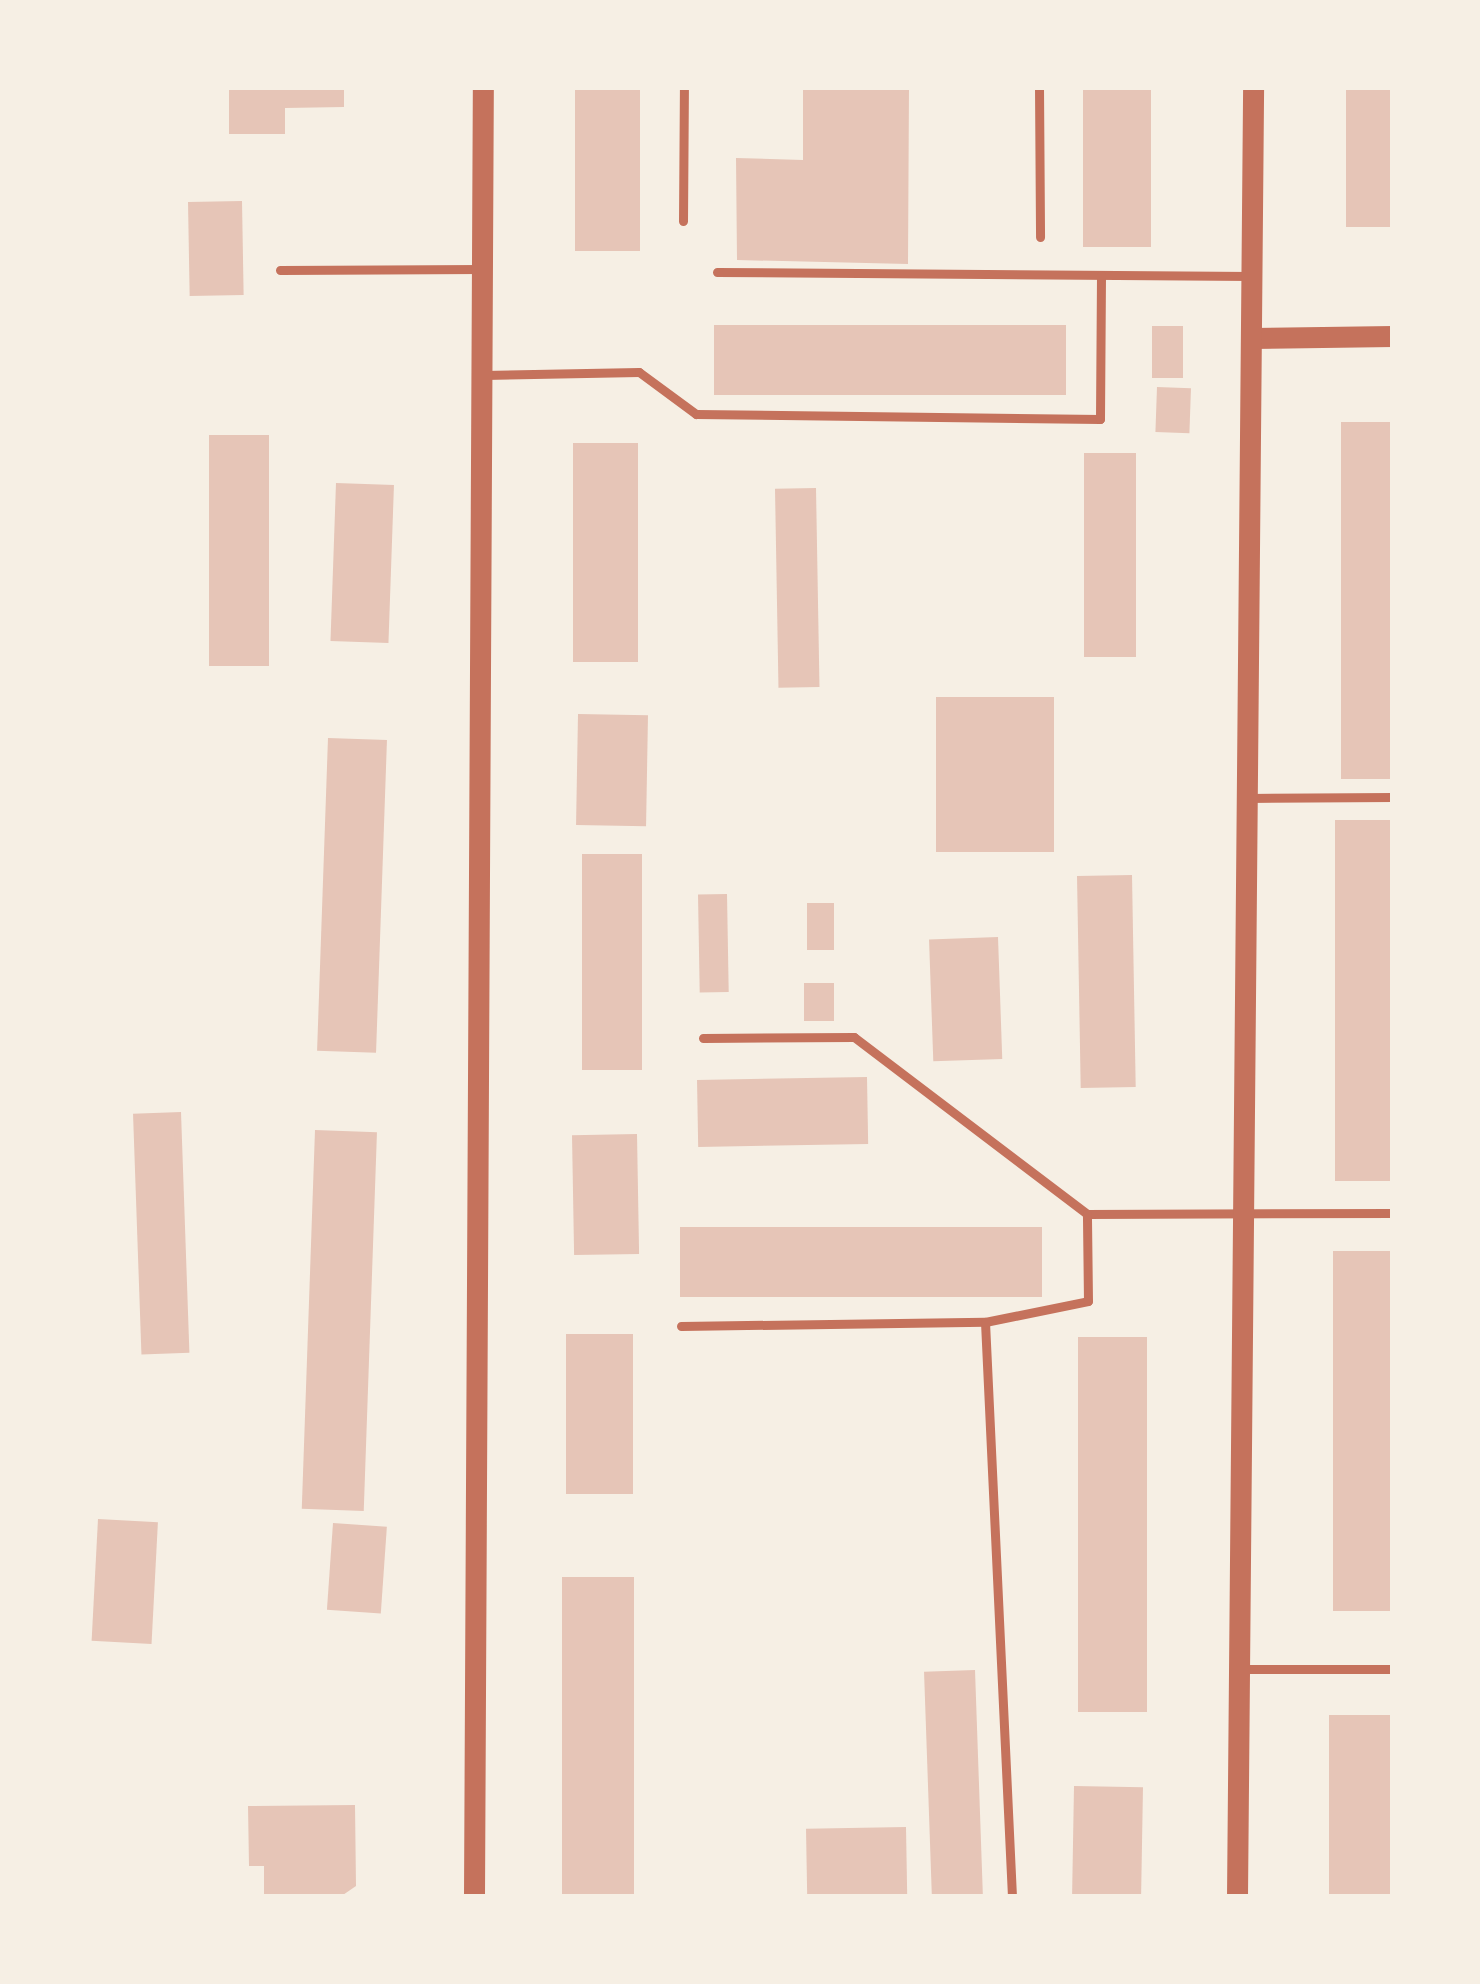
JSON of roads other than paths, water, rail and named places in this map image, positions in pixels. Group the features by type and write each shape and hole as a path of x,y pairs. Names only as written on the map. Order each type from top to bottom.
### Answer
{"street":[{"path":"474,1897 483,87"},
{"path":"1237,1897 1253,87"},
{"path":"1251,338 1393,336"}],"lane":[{"path":"682,221 685,87"},
{"path":"1039,87 1040,237"},
{"path":"280,270 482,269"},
{"path":"717,272 1251,276"},
{"path":"479,375 639,372 696,414 1100,419 1102,275"},
{"path":"1247,798 1393,797"},
{"path":"703,1038 854,1037 1087,1214 1393,1214"},
{"path":"681,1326 985,1322 1088,1301 1087,1214"},
{"path":"985,1322 1012,1897"},
{"path":"1236,1669 1393,1670"}]}
